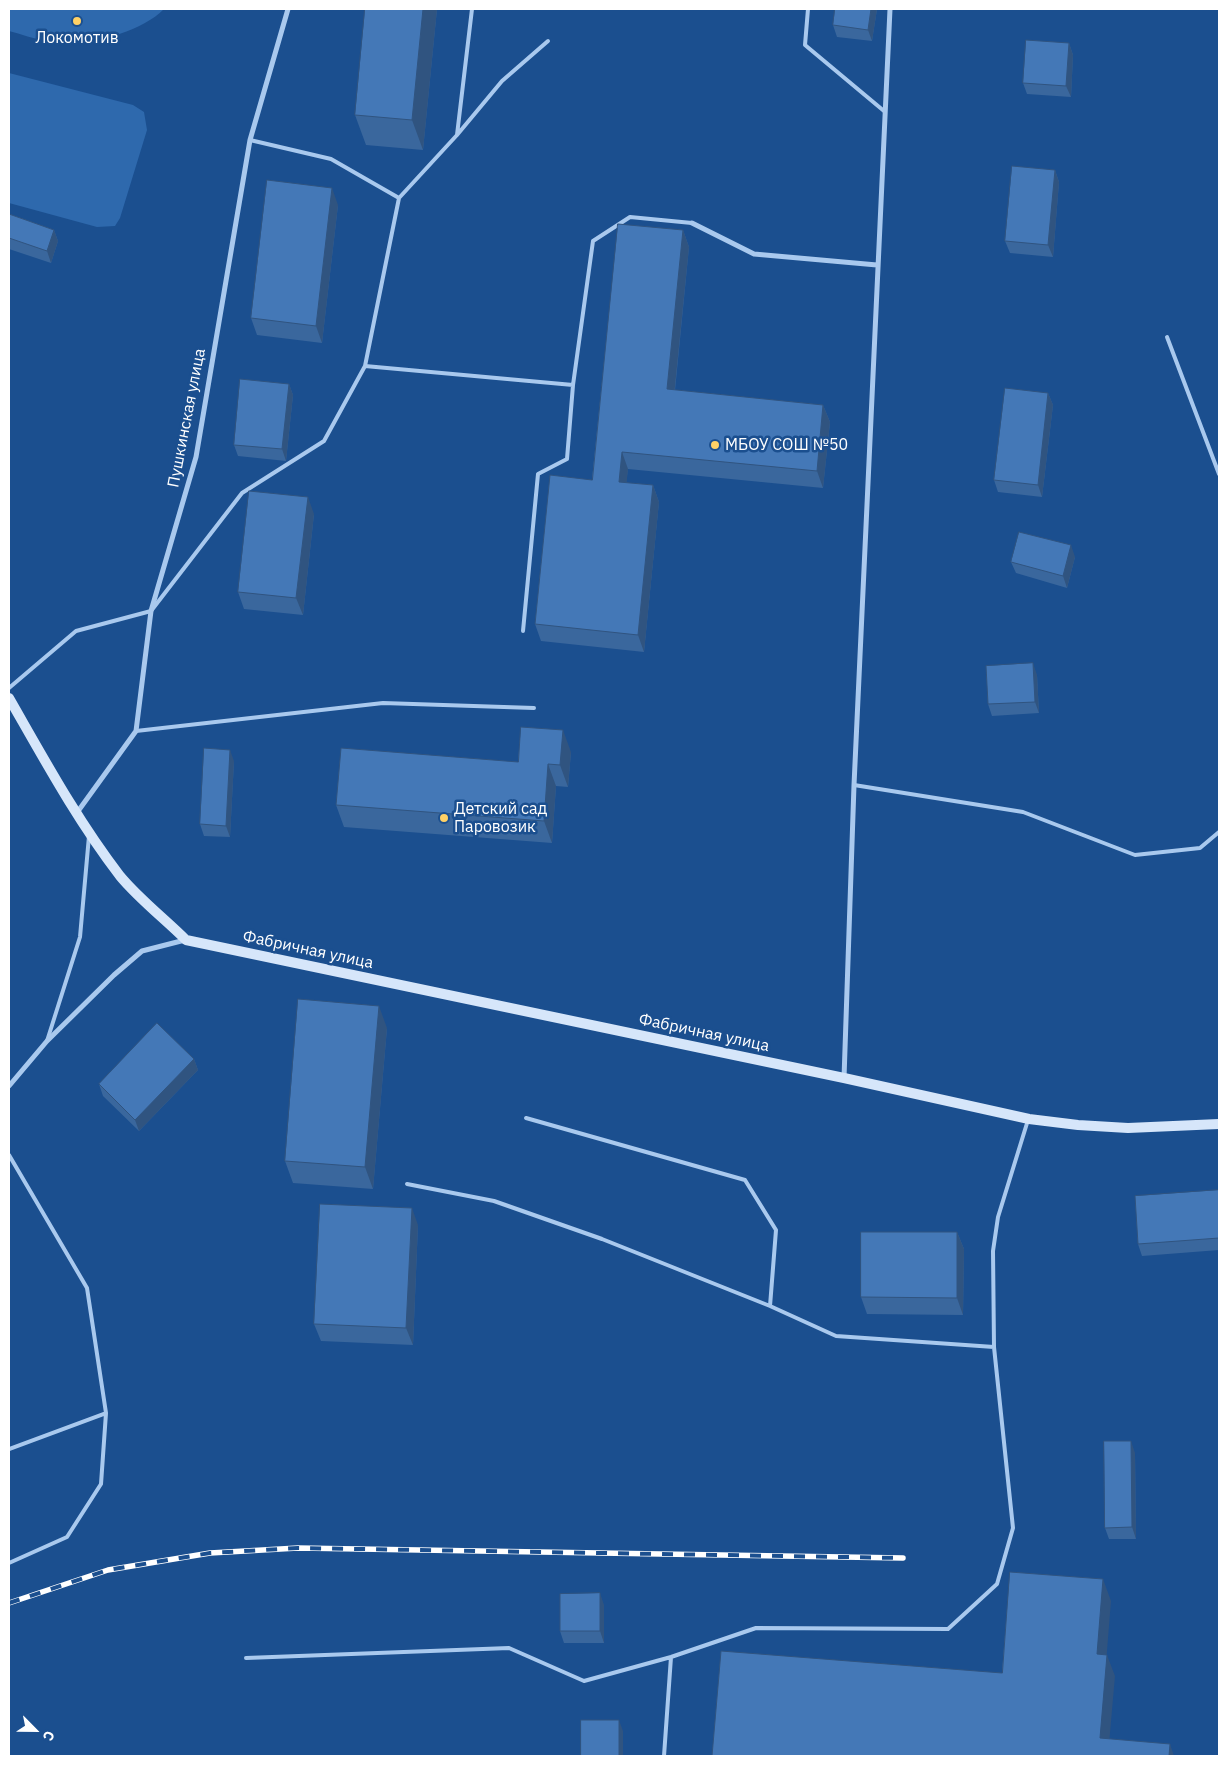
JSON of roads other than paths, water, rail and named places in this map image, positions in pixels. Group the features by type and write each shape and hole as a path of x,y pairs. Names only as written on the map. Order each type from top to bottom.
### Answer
{"main road":[{"path":"9,698 75,815 122,878 186,940"},
{"name":"Фабричная улица","path":"186,940 844,1078 1029,1119 1078,1125 1128,1128 1219,1124"}],"street":[{"name":"Пушкинская улица","path":"75,815 136,731 151,610 196,457 250,140 288,9"},
{"path":"844,1078 854,785 890,9"},
{"path":"692,223 754,254 877,265"},
{"name":"Фабричная улица","path":"9,1086 47,1041 142,951 186,940"}],"lane":[{"path":"457,135 472,9"},
{"path":"808,9 805,45 884,112"},
{"path":"9,688 76,631 151,610 242,493 324,441 365,366 399,198 457,135 502,81 548,41"},
{"path":"250,140 331,158 399,198"},
{"path":"523,632 538,474 567,459 572,386 593,241 630,217 692,223"},
{"path":"1167,337 1219,474"},
{"path":"365,366 572,386"},
{"path":"136,731 383,702 534,708"},
{"path":"854,785 1023,812 1136,855 1200,848 1219,832"},
{"path":"47,1041 80,937 89,834"},
{"path":"526,1118 745,1180 776,1230 770,1306"},
{"path":"246,1658 509,1648 584,1681 671,1657 756,1628 948,1629 997,1584 1013,1528 994,1347 992,1251 998,1217 1029,1119"},
{"path":"9,1155 86,1288 106,1413 100,1484 68,1537 9,1563"},
{"path":"407,1184 494,1201 602,1239 770,1306 836,1336 994,1347"},
{"path":"9,1449 106,1413"},
{"path":"664,1756 671,1657"}],"railway":[{"path":"9,1603 108,1570 210,1553 298,1548 903,1558"}],"place":[{"name":"Локомотив","path":"77,21"},
{"name":"МБОУ СОШ №50","path":"715,445"},
{"name":"Детский сад Паровозик","path":"444,818"}]}
